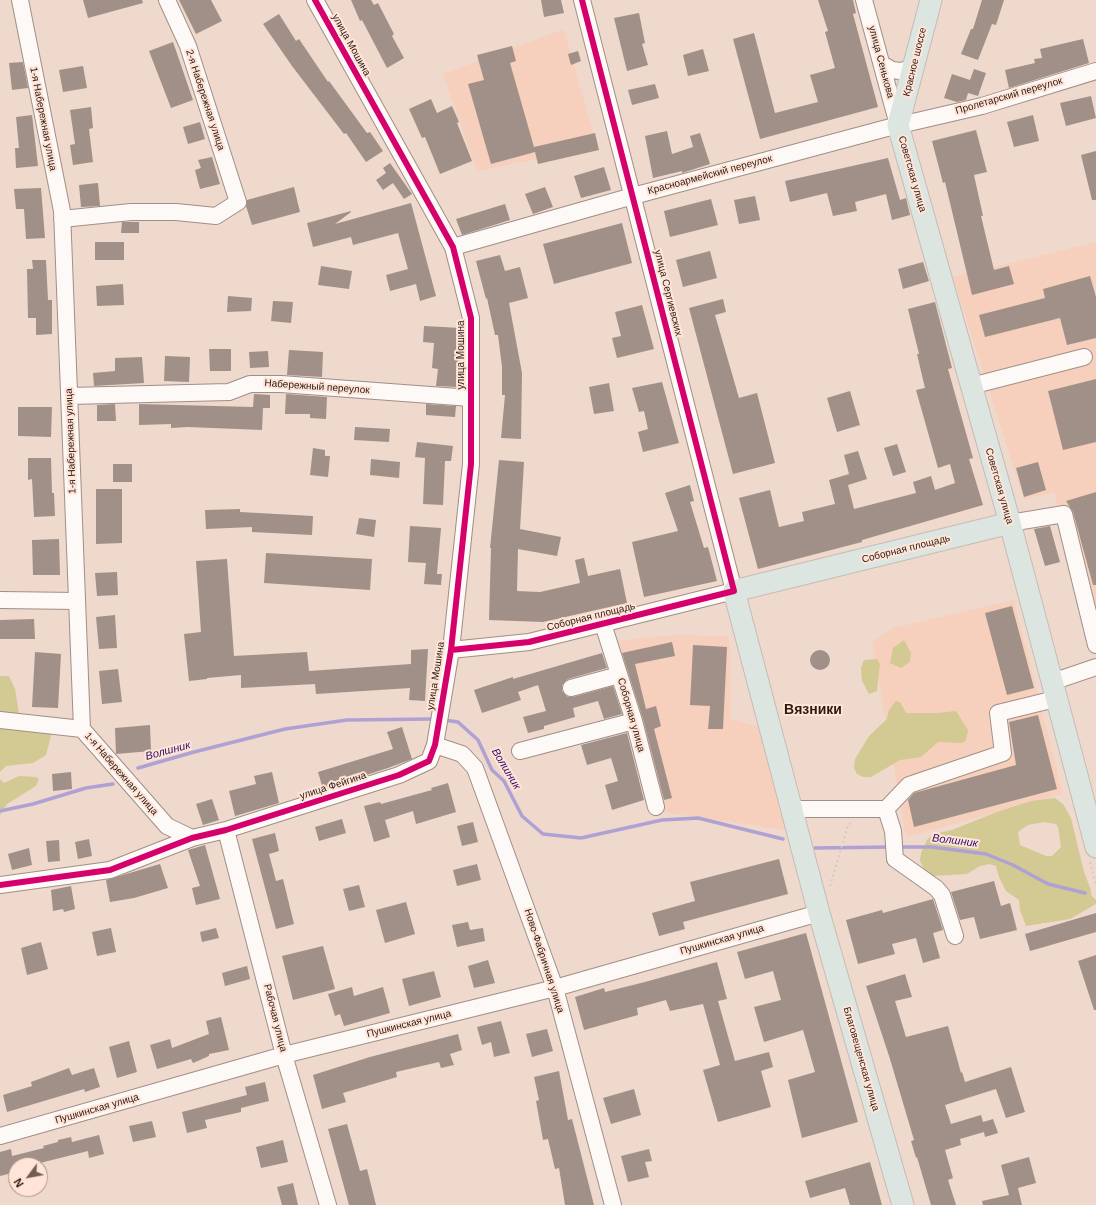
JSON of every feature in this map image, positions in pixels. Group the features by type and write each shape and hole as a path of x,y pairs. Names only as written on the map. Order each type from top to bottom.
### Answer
{"main road":[{"name":"Красное шоссе","path":"898,125 931,0"},
{"name":"Советская улица","path":"898,125 1010,523 1050,691 1095,837"},
{"name":"Соборная площадь","path":"734,591 1010,523"},
{"name":"Благовещенская улица","path":"734,591 793,809 819,913 903,1205"}],"street":[{"name":"1-я Набережная улица","path":"20,0 62,219 82,728 167,826 192,838"},
{"name":"2-я Набережная улица","path":"62,219 138,212 176,212 216,216 238,202 188,46 167,0"},
{"name":"улица Мошина","path":"315,0 453,247 471,318 470,464 451,650 435,745"},
{"name":"улица Сергиевских","path":"582,0 734,591"},
{"name":"улица Сенькова","path":"864,0 898,125"},
{"path":"882,64 892,70 900,71 913,69"},
{"name":"Пролетарский переулок","path":"898,125 982,106 1096,71"},
{"name":"Красноармейский переулок","path":"453,247 633,196 898,125"},
{"path":"971,386 1084,357"},
{"name":"Набережный переулок","path":"69,396 229,392 250,384 281,384 471,398"},
{"path":"1010,523 1064,514 1096,646"},
{"name":"Соборная площадь","path":"451,650 529,642 734,591"},
{"path":"0,600 77,601"},
{"name":"Соборная улица","path":"603,624 634,721 656,807"},
{"path":"793,809 886,809 909,785 1003,753 998,713 1050,691 1096,667"},
{"path":"571,688 619,675"},
{"path":"0,720 82,728"},
{"path":"520,751 634,721"},
{"name":"улица Фейгина","path":"0,885 110,870 192,838 226,830 399,775 429,760 435,745"},
{"name":"Ново-Фабричная улица","path":"435,745 462,754 475,768 555,988 613,1205"},
{"path":"886,809 893,831 895,859 936,888 942,895 955,936"},
{"name":"Рабочая улица","path":"226,830 284,1055 328,1205"},
{"name":"Пушкинская улица","path":"0,1136 284,1055 555,988 819,913"}],"path":[{"path":"837,862 848,825"}],"shaded area":[{"path":"564,29 597,147 477,171 443,74"},
{"path":"1096,242 1096,635 1054,492 1024,499 953,277"},
{"path":"1014,600 1063,794 906,837 872,642 893,628"},
{"path":"675,635 727,636 730,646 731,719 763,728 786,830 661,812 615,641"},
{"path":"904,640 911,653 910,662 901,668 890,663 893,648"},
{"path":"877,659 880,664 877,691 869,694 862,681 861,668 864,660"},
{"path":"0,676 9,676 15,689 19,714 53,728 46,755 33,763 6,766 0,772"},
{"path":"896,701 900,702 906,713 938,713 956,711 968,730 966,740 962,743 938,742 921,757 900,760 871,777 863,777 857,774 854,768 855,759 869,736 887,719 889,710"},
{"path":"19,776 36,777 39,779 36,786 7,804 0,815 0,779 4,783"},
{"path":"1055,798 1063,804 1071,818 1084,872 1091,890 1091,895 1096,900 1096,904 1070,919 1026,926 1020,910 1019,900 1006,891 999,877 996,866 989,864 980,866 967,874 932,876 924,869 920,861 921,853 927,840 934,834 952,830 997,812 1031,801","holes":["1044,822 1056,824 1058,827 1061,847 1052,856 1046,856 1020,845 1018,832 1028,825"]}],"building":[{"path":"83,0 142,0 143,3 88,18"},
{"path":"179,0 211,0 222,21 196,34"},
{"path":"351,0 371,0 374,5 378,3 394,34 392,36 404,58 387,68 362,20 360,21"},
{"path":"541,0 561,0 564,13 544,17"},
{"path":"818,0 853,0 856,13 853,14 878,107 760,139 733,39 754,33 775,113 818,102 810,75 835,68 825,32 828,31"},
{"path":"982,0 1004,0 996,25 992,24 978,60 961,54 971,29 973,29"},
{"path":"639,13 645,43 642,44 648,65 627,71 614,18"},
{"path":"279,14 296,41 299,39 328,82 329,81 367,133 370,132 383,151 366,162 346,133 344,134 292,66 263,24"},
{"path":"1083,39 1089,63 1009,88 1005,70 1035,63 1034,59 1042,58 1040,49"},
{"path":"173,42 193,100 171,108 149,51"},
{"path":"512,46 516,61 510,63 534,147 595,133 599,150 538,164 535,152 491,164 468,84 484,80 477,55"},
{"path":"703,49 709,71 688,76 683,55"},
{"path":"578,51 581,61 571,65 568,54"},
{"path":"23,62 28,88 12,90 9,63"},
{"path":"83,66 87,88 63,92 59,70"},
{"path":"974,69 986,73 978,96 968,93 966,100 957,102 944,98 952,74 970,80"},
{"path":"655,84 659,98 632,105 628,90"},
{"path":"1091,96 1096,118 1066,126 1060,103"},
{"path":"431,99 437,113 452,106 472,161 440,174 425,137 422,138 409,109"},
{"path":"91,107 93,128 89,129 93,162 73,165 70,145 75,144 70,110"},
{"path":"32,115 38,166 16,168 15,148 19,148 16,117"},
{"path":"1033,115 1039,141 1014,147 1007,122"},
{"path":"200,122 205,139 188,144 183,127"},
{"path":"976,130 987,172 974,175 983,216 981,216 994,270 1009,266 1014,284 972,295 945,182 943,183 932,141"},
{"path":"667,131 672,154 693,147 690,136 700,133 710,164 682,173 682,171 653,178 645,136"},
{"path":"1096,151 1096,200 1092,200 1081,155"},
{"path":"212,157 220,184 200,189 195,170 201,168 198,160"},
{"path":"888,158 900,200 906,198 910,215 892,220 886,194 855,202 857,211 833,216 827,193 790,202 785,181"},
{"path":"390,163 412,194 404,199 393,183 383,190 376,180 386,173 383,168"},
{"path":"604,167 611,190 581,198 574,176"},
{"path":"98,183 100,206 81,207 79,185"},
{"path":"294,187 300,212 252,225 246,206 247,200"},
{"path":"545,187 553,207 533,214 525,194"},
{"path":"41,188 45,238 26,239 24,209 16,209 14,189"},
{"path":"755,196 760,220 739,224 734,200"},
{"path":"711,199 718,225 670,237 664,211"},
{"path":"411,203 436,296 420,301 416,284 390,291 386,275 408,269 398,233 353,245 351,237 313,247 307,223 351,211 335,224"},
{"path":"505,204 510,220 462,235 456,219"},
{"path":"122,222 139,222 139,233 121,233"},
{"path":"622,223 632,263 554,284 543,244"},
{"path":"95,242 124,242 124,260 95,260"},
{"path":"710,251 717,278 683,287 676,260"},
{"path":"500,255 505,271 520,267 528,298 509,303 522,373 521,439 501,438 505,395 502,395 502,367 498,335 495,335 487,298 486,299 476,261"},
{"path":"32,260 46,260 48,300 52,300 52,334 36,335 36,318 28,318 27,269 33,269"},
{"path":"923,262 929,281 903,289 898,269"},
{"path":"321,266 352,271 349,289 318,285"},
{"path":"1090,276 1096,297 1096,338 1067,345 1060,318 985,337 979,315 1045,298 1043,289"},
{"path":"123,284 124,305 97,306 96,286"},
{"path":"228,296 252,298 251,311 227,312"},
{"path":"723,299 726,312 715,315 739,398 757,393 775,463 733,474 689,308"},
{"path":"273,301 293,302 291,323 271,321"},
{"path":"935,302 952,368 948,369 973,458 969,459 983,505 862,540 862,542 758,569 739,498 770,490 779,527 804,521 802,512 835,504 829,480 849,474 844,455 858,451 867,479 848,485 854,509 916,493 913,482 931,476 935,490 955,483 950,464 938,468 916,390 925,388 917,354 919,354 908,309"},
{"path":"642,305 654,349 617,358 612,338 621,336 615,312"},
{"path":"424,326 461,328 457,387 436,386 438,369 432,368 434,343 423,342"},
{"path":"209,349 231,349 231,371 210,371"},
{"path":"289,350 323,352 322,377 287,375"},
{"path":"268,351 269,367 250,368 249,352"},
{"path":"165,356 190,357 189,382 164,381"},
{"path":"142,357 144,383 94,386 93,373 115,371 115,358"},
{"path":"1096,379 1096,442 1063,450 1048,391"},
{"path":"662,382 679,443 643,452 638,432 648,429 644,411 639,412 632,388"},
{"path":"609,383 614,411 594,414 589,387"},
{"path":"850,391 860,425 837,432 827,398"},
{"path":"254,394 270,395 270,408 263,408 262,430 188,427 171,428 171,424 139,425 139,404 253,407"},
{"path":"286,394 327,397 326,419 310,418 310,414 285,414"},
{"path":"115,404 116,421 97,421 97,405"},
{"path":"426,404 456,406 455,417 426,415"},
{"path":"18,407 52,407 51,437 18,436"},
{"path":"355,427 390,429 389,442 354,440"},
{"path":"417,442 453,446 451,461 445,461 443,505 423,504 425,458 415,457"},
{"path":"897,444 906,472 893,476 884,448"},
{"path":"313,448 325,450 325,456 330,456 328,477 310,475"},
{"path":"28,458 51,458 52,493 54,493 55,516 34,517 32,479 28,480"},
{"path":"371,459 400,462 399,478 370,475"},
{"path":"499,460 524,462 520,529 561,537 557,556 518,549 517,591 540,592 580,583 575,560 584,558 588,576 620,569 627,603 543,622 489,620 490,548"},
{"path":"1038,462 1046,490 1024,497 1016,468"},
{"path":"113,464 132,464 132,482 113,482"},
{"path":"690,485 694,501 690,502 704,548 708,547 717,581 644,597 632,542 678,531 665,493"},
{"path":"96,489 122,489 122,543 96,544"},
{"path":"1096,492 1096,585 1093,585 1073,512 1066,501"},
{"path":"240,509 240,512 313,516 312,535 252,532 252,527 206,529 205,510"},
{"path":"359,518 376,520 374,537 356,534"},
{"path":"410,526 441,528 437,574 442,574 441,585 424,584 426,563 408,562"},
{"path":"1050,526 1060,562 1045,566 1034,529"},
{"path":"59,539 60,575 33,575 32,540"},
{"path":"266,553 372,559 370,590 264,583"},
{"path":"227,559 234,656 307,652 309,671 411,664 411,650 428,649 425,701 409,700 410,688 316,694 315,684 241,688 241,675 189,681 184,634 201,632 196,561"},
{"path":"117,572 118,595 97,596 95,573"},
{"path":"1012,606 1034,688 1007,695 985,613"},
{"path":"115,615 117,648 99,649 96,617"},
{"path":"34,619 35,639 0,639 0,620"},
{"path":"672,642 675,656 635,664 646,709 656,706 661,726 654,729 672,798 664,800 643,719 622,653"},
{"path":"693,645 727,647 723,729 708,729 710,706 690,705"},
{"path":"816,650 824,650 830,656 830,664 824,670 816,670 810,664 810,656"},
{"path":"35,652 61,654 58,708 32,707"},
{"path":"602,653 607,668 568,679 562,685 562,691 568,697 573,697 613,686 622,714 604,719 598,701 573,708 575,717 544,726 544,729 528,733 523,717 546,711 538,685 518,692 521,700 482,713 474,690 513,677 513,679"},
{"path":"118,669 122,702 102,704 99,671"},
{"path":"1038,715 1057,789 914,827 908,800 914,793 1016,765 1009,722"},
{"path":"150,725 151,751 116,754 115,728"},
{"path":"402,727 412,759 323,789 318,772 393,749 387,732"},
{"path":"627,733 644,800 612,810 605,785 618,781 611,758 587,765 581,745"},
{"path":"71,772 72,789 53,791 52,774"},
{"path":"272,772 279,803 235,816 229,791 256,784 254,776"},
{"path":"448,783 456,812 416,824 413,811 385,820 390,837 374,842 364,806 380,802 381,804 432,790 431,788"},
{"path":"212,799 219,820 203,825 196,804"},
{"path":"342,819 346,833 319,841 315,827"},
{"path":"473,822 478,842 462,846 457,826"},
{"path":"275,833 279,851 269,854 276,881 283,879 294,924 276,929 252,839"},
{"path":"89,839 92,856 78,859 75,842"},
{"path":"59,840 60,861 48,862 46,841"},
{"path":"205,845 220,899 196,905 192,888 200,886 188,850"},
{"path":"29,848 32,865 12,870 8,854"},
{"path":"779,859 788,894 683,922 685,929 659,936 652,913 695,901 690,882"},
{"path":"160,864 168,888 134,898 110,902 106,880"},
{"path":"477,864 481,880 457,886 453,870"},
{"path":"994,881 1001,906 1010,903 1017,930 980,939 974,917 960,920 951,892"},
{"path":"359,885 365,907 349,911 343,889"},
{"path":"71,886 75,909 64,912 63,909 53,911 51,890"},
{"path":"933,899 943,930 933,933 940,958 923,963 916,938 892,944 895,954 858,964 846,920 882,910 883,913"},
{"path":"406,902 415,934 385,943 376,910"},
{"path":"1096,913 1096,932 1030,951 1025,934"},
{"path":"468,922 470,930 483,928 485,941 457,947 452,925"},
{"path":"111,928 116,952 97,956 92,932"},
{"path":"216,928 219,938 202,942 200,932"},
{"path":"806,933 858,1122 802,1138 788,1080 815,1072 803,1030 764,1042 754,1007 781,1000 773,971 745,979 737,952"},
{"path":"41,942 48,969 27,975 21,948"},
{"path":"323,946 335,989 293,1000 282,956"},
{"path":"1096,955 1096,1010 1094,1010 1078,961"},
{"path":"488,960 495,983 474,988 468,966"},
{"path":"717,962 727,999 718,1001 735,1061 769,1052 773,1067 761,1071 771,1107 718,1122 703,1070 720,1065 703,1004 670,1011 666,1000 637,1008 638,1015 584,1030 575,997 604,988 605,992"},
{"path":"247,966 250,979 225,986 222,973"},
{"path":"434,971 441,997 409,1006 402,979"},
{"path":"905,974 912,997 895,1001 906,1037 948,1026 961,1073 962,1072 965,1082 1011,1067 1025,1112 1006,1118 996,1089 945,1105 951,1124 981,1115 983,1122 993,1119 998,1133 985,1137 984,1132 960,1139 961,1145 945,1150 953,1178 948,1180 956,1205 931,1205 911,1141 914,1140 890,1059 866,986"},
{"path":"352,987 354,996 383,987 390,1013 344,1026 340,1014 335,1016 328,994"},
{"path":"221,1017 229,1050 209,1054 209,1056 193,1063 191,1059 157,1069 150,1045 170,1039 172,1048 209,1034 206,1021"},
{"path":"501,1021 510,1053 494,1057 491,1042 482,1045 477,1027"},
{"path":"547,1029 553,1051 532,1057 526,1034"},
{"path":"458,1034 462,1050 450,1054 454,1065 441,1068 439,1062 396,1072 397,1077 343,1093 346,1102 322,1109 313,1075 370,1057"},
{"path":"129,1041 137,1072 117,1078 109,1047"},
{"path":"69,1068 72,1075 94,1068 100,1087 85,1092 84,1089 7,1112 3,1095 32,1086 31,1082"},
{"path":"559,1071 568,1120 572,1119 594,1205 565,1205 559,1168 555,1169 548,1139 543,1140 536,1101 539,1100 534,1077"},
{"path":"265,1082 269,1101 241,1108 241,1112 205,1120 207,1128 187,1133 182,1112 247,1095 245,1087"},
{"path":"634,1089 641,1115 611,1124 603,1098"},
{"path":"152,1121 156,1137 133,1142 129,1126"},
{"path":"347,1124 360,1171 367,1169 376,1205 349,1205 328,1129"},
{"path":"99,1135 104,1154 89,1158 88,1151 48,1161 48,1157 8,1157 8,1174 0,1176 0,1152 11,1149 12,1156 44,1148 43,1146 58,1142 58,1140 71,1137 72,1142"},
{"path":"283,1140 288,1162 261,1168 256,1147"},
{"path":"649,1149 652,1161 645,1162 649,1177 628,1182 621,1156"},
{"path":"1029,1157 1036,1183 1018,1188 1022,1205 983,1205 982,1201 1009,1195 1001,1165"},
{"path":"870,1162 882,1205 850,1205 845,1188 810,1198 805,1181"},
{"path":"293,1183 298,1205 282,1205 277,1187"}],"waterway":[{"name":"Волшник","path":"138,768 285,729 347,720 435,719"},
{"name":"Волшник","path":"444,720 458,722 478,740 492,770 504,781 522,816 543,834 581,838 662,820 698,818 783,839"},
{"name":"Волшник","path":"0,811 33,804 86,788 113,784"},
{"name":"Волшник","path":"815,848 891,847"},
{"name":"Волшник","path":"899,847 932,847 986,854 1013,865 1048,884 1085,893"}],"cycle path":[{"path":"0,885 110,870 192,838 226,830 399,775 429,761 435,745 451,650 471,464 471,318 453,247 315,0"},
{"path":"451,650 529,642 734,591 582,0"}],"district":[{"name":"Вязники","path":"813,710"}]}
